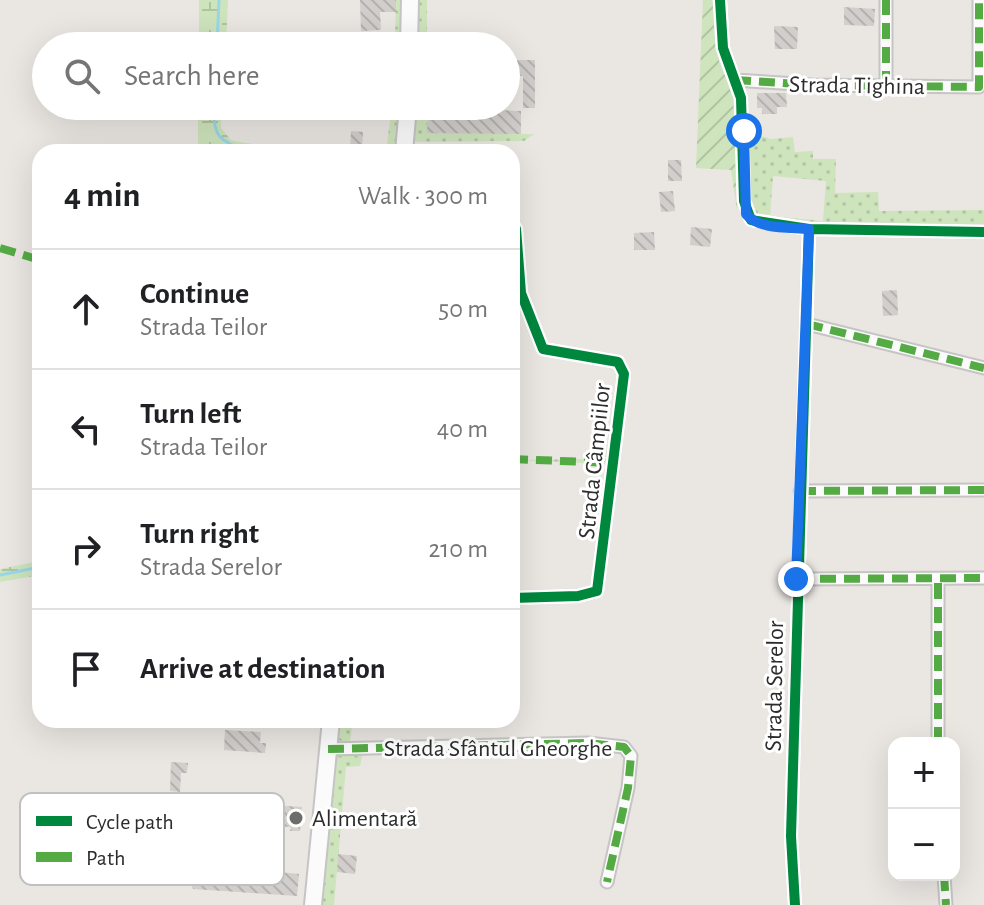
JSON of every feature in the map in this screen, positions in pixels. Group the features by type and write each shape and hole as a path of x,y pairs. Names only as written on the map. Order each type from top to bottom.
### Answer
{"main road":[{"path":"409,32 410,0"},
{"path":"405,144 407,120"},
{"path":"313,905 330,728"}],"street":[{"path":"720,0 723,48 735,80 744,131 746,214 751,220 809,229 984,232"},
{"path":"886,0 886,87"},
{"name":"Strada Tighina","path":"735,80 886,87 979,87 979,0"},
{"name":"Strada Serelor","path":"795,905 791,836 796,579 809,229"},
{"name":"Strada Câmpiilor","path":"520,280 521,293 543,349 618,362 624,374 597,591 592,595 520,598"},
{"path":"807,324 984,368"},
{"path":"800,491 984,490"},
{"path":"796,579 984,578"},
{"path":"938,579 938,737"},
{"name":"Strada Sfântul Gheorghe","path":"328,749 588,743 624,747 631,756 628,788 607,882"},
{"path":"944,881 946,905"}],"green space":[{"path":"199,0 228,0 227,32 199,32"},
{"path":"396,0 407,0 406,32 395,32"},
{"path":"416,0 427,0 427,32 415,32"},
{"path":"703,0 716,0 719,62 732,88 738,123 741,175 737,210 731,170 696,168"},
{"path":"198,120 221,120 221,128 231,140 251,144 198,144"},
{"path":"390,120 402,120 401,144 387,144"},
{"path":"412,120 428,120 427,133 534,134 524,141 411,142"},
{"path":"749,132 771,139 793,137 795,152 813,151 813,159 836,159 835,193 878,192 879,211 984,210 984,227 823,226 753,215 748,207","holes":["773,176 826,181 823,221 770,216"]},
{"path":"611,444 609,464 520,460 520,460 598,459"},
{"path":"32,563 32,576 0,582 0,569"},
{"path":"335,728 352,728 350,742 334,740"},
{"path":"363,752 360,766 346,767 334,905 319,905 334,753"}],"building":[{"path":"360,0 396,0 396,12 380,12 381,30 361,31"},
{"path":"844,7 875,9 874,26 844,25"},
{"path":"774,26 798,27 797,49 775,49"},
{"path":"520,60 535,60 535,108 523,108 523,76 520,76"},
{"path":"757,93 786,93 787,107 777,107 777,114 762,114 762,108 757,108"},
{"path":"521,111 521,134 427,133 428,120 520,120"},
{"path":"351,131 363,132 362,144 350,144"},
{"path":"668,160 681,160 682,181 668,181"},
{"path":"673,191 675,211 661,212 659,192"},
{"path":"691,227 712,229 710,247 690,245"},
{"path":"654,232 655,250 634,250 634,233"},
{"path":"897,290 898,315 883,316 882,291"},
{"path":"225,730 261,732 260,743 266,743 265,753 224,750"},
{"path":"171,762 188,763 187,773 181,773 180,792 170,791"},
{"path":"284,806 302,807 300,831 290,831 291,827 284,827"},
{"path":"338,854 357,856 355,874 337,872"},
{"path":"284,872 299,874 297,896 193,889 192,885 284,885"}],"waterway":[{"path":"218,32 219,0"},
{"path":"214,120 217,133 231,144"},
{"path":"0,575 32,569"}],"marked path":[{"path":"886,0 886,87"},
{"path":"735,80 812,85 979,87 979,0"},
{"path":"0,248 32,258"},
{"path":"807,324 984,368"},
{"path":"520,459 613,463"},
{"path":"800,491 984,490"},
{"path":"796,579 984,578"},
{"path":"938,579 938,737"},
{"path":"328,749 588,743 624,747 631,756 628,788 607,882"},
{"path":"944,881 946,905"}],"cycle path":[{"path":"720,0 723,48 741,98 744,201 751,220 809,229 984,232"},
{"path":"795,905 791,836 809,229"},
{"path":"520,280 521,293 543,349 618,362 624,374 597,591 578,596 520,598"}],"place":[{"name":"Alimentară","path":"296,818"}],"route":[{"path":"744,131 746,214 751,220 771,225 809,229 796,579"}]}
